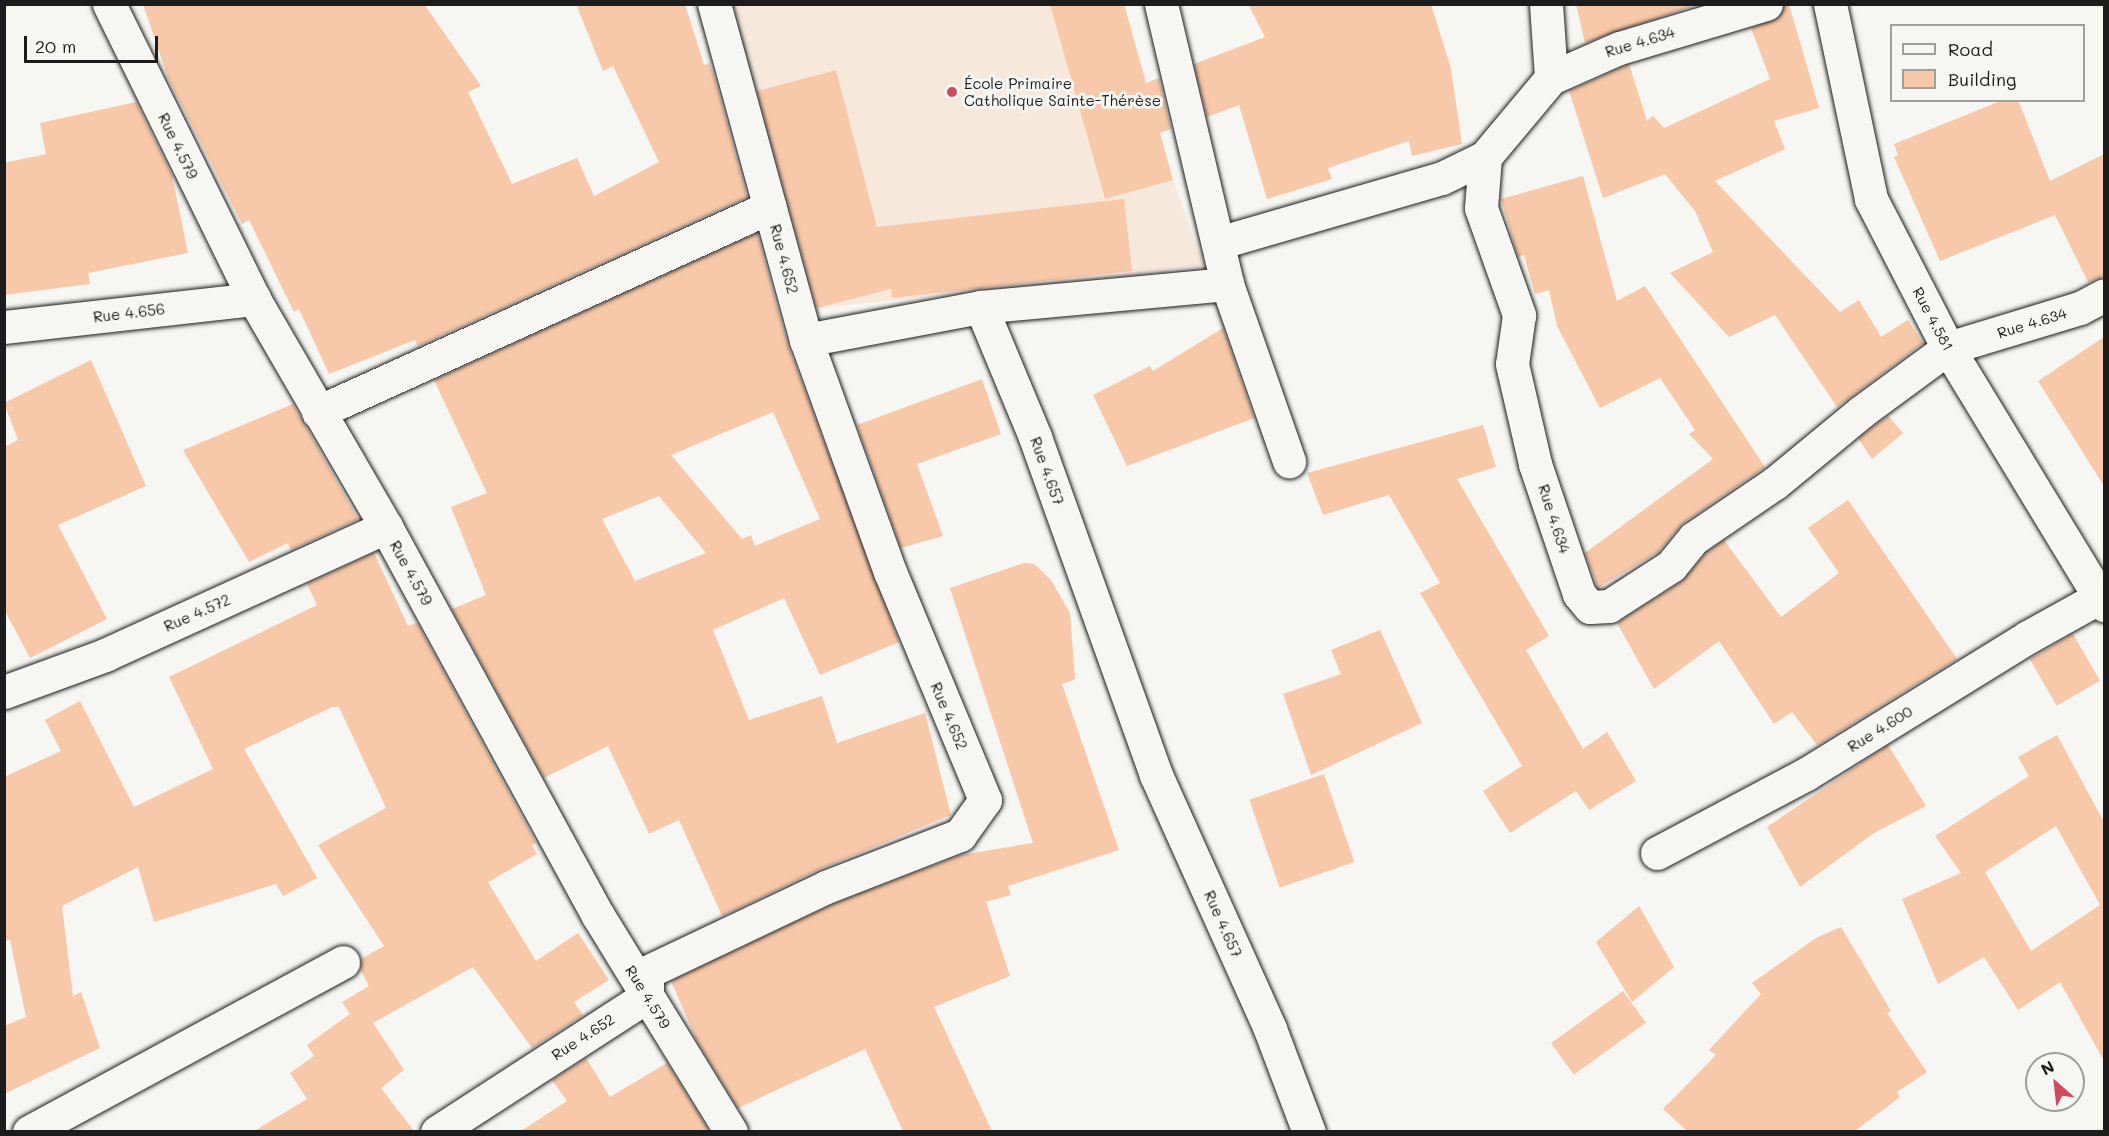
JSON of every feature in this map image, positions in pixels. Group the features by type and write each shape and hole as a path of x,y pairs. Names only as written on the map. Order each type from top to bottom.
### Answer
{"street":[{"name":"Rue 4.579","path":"109,4 254,299 386,527 597,914 730,1131"},
{"name":"Rue 4.652","path":"437,1131 647,996 647,972 826,887 960,835 985,800 890,572 806,340 714,4"},
{"path":"1161,4 1227,284 1289,461"},
{"path":"1546,4 1551,78"},
{"name":"Rue 4.634","path":"1766,4 1619,48 1551,78 1485,157 1481,208 1520,315 1512,364 1539,475 1579,594 1590,607 1609,606 1671,566 1694,538 1775,483 1861,412 1948,348 2080,308 2104,295"},
{"name":"Rue 4.581","path":"1830,4 1871,200 1948,348 2102,601"},
{"path":"1218,243 1442,178 1485,157"},
{"path":"318,412 770,207"},
{"path":"806,340 981,307 1227,284"},
{"name":"Rue 4.656","path":"4,327 254,299"},
{"name":"Rue 4.657","path":"981,307 1035,437 1156,775 1270,1029 1309,1131"},
{"name":"Rue 4.572","path":"4,692 105,655 386,527"},
{"name":"Rue 4.600","path":"1656,852 1806,774 2028,637 2102,601"},
{"path":"29,1131 343,962"}],"shaded area":[{"name":"École Primaire Catholique Sainte-Thérèse","path":"733,5 1124,5 1173,180 1204,266 812,309"}],"building":[{"path":"143,4 424,4 481,86 468,92 512,184 577,158 594,196 659,162 613,66 603,71 576,4 685,4 704,65 709,63 714,75 747,197 418,346 415,340 329,374 299,309 294,312 249,220 242,224 168,78"},
{"path":"1050,4 1124,4 1146,83 1159,78 1171,129 1160,133 1173,180 1105,199"},
{"path":"1248,4 1431,4 1451,69 1462,144 1412,156 1409,141 1328,168 1332,179 1267,199 1239,105 1207,117 1194,64 1265,37"},
{"path":"1576,4 1693,4 1693,6 1585,43"},
{"path":"1784,4 1789,4 1819,108 1774,121 1785,149 1715,181 1840,312 1859,300 1881,337 1908,320 1923,343 1837,407 1775,315 1729,337 1670,273 1713,252 1695,211 1665,174 1603,198 1569,91 1629,64 1647,121 1653,116 1664,128 1770,79 1751,28 1779,17"},
{"path":"836,70 877,227 1124,199 1132,271 892,298 891,289 817,308 757,91"},
{"path":"136,102 172,175 188,253 88,273 90,284 4,295 4,163 46,154 40,123"},
{"path":"1998,102 2019,102 2050,181 2104,154 2104,276 2088,282 2055,215 1940,261 1894,157 1898,155 1894,144"},
{"path":"1583,176 1617,301 1645,286 1765,467 1683,523 1658,552 1598,588 1585,553 1713,459 1689,434 1695,430 1660,378 1600,408 1557,326 1549,290 1535,294 1524,255 1518,257 1501,199"},
{"path":"757,233 788,346 899,642 820,675 784,598 713,630 749,720 822,696 837,743 925,713 951,815 818,870 722,916 679,820 649,834 608,746 544,778 452,609 486,595 451,507 487,493 434,380","holes":["773,412 820,519 755,546 751,535 742,539 671,455","659,496 706,553 635,581 602,519"]},
{"path":"1223,328 1254,418 1127,466 1093,395 1150,366 1153,371"},
{"path":"2104,337 2104,486 2038,381"},
{"path":"91,360 146,486 58,525 107,619 30,658 4,609 4,447 18,440 4,403"},
{"path":"982,379 1001,434 917,464 943,536 901,548 857,425"},
{"path":"293,404 358,519 291,550 288,543 249,562 183,450"},
{"path":"1888,416 1903,433 1872,459 1858,438"},
{"path":"1483,425 1496,467 1457,479 1549,636 1526,650 1583,749 1607,732 1636,781 1589,810 1576,791 1510,833 1483,791 1522,766 1420,593 1440,583 1389,495 1323,515 1307,473"},
{"path":"1848,500 1957,659 1817,745 1792,712 1774,724 1719,641 1654,689 1617,623 1681,582 1707,552 1724,540 1781,617 1839,573 1808,528"},
{"path":"374,553 408,626 417,623 536,843 532,845 537,854 488,882 536,961 578,933 609,980 574,1002 583,1015 532,1048 473,967 373,1023 404,1070 381,1088 414,1131 254,1131 307,1099 290,1073 314,1056 307,1045 350,1014 342,1002 369,986 360,969 361,959 384,946 318,845 386,808 339,707 332,707 244,749 317,878 283,896 276,884 154,922 138,867 62,906 73,996 81,992 100,1048 4,1094 4,1026 26,1017 10,940 4,941 4,777 61,751 45,720 80,701 134,807 213,769 169,677 317,605 307,584"},
{"path":"1024,563 1034,564 1051,580 1070,613 1075,679 1062,684 1119,850 1008,886 1011,895 986,902 1010,976 934,1007 992,1131 903,1131 865,1049 738,1108 696,1039 671,981 833,904 961,855 1033,843 950,588"},
{"path":"1380,630 1422,723 1311,775 1283,694 1341,674 1331,650"},
{"path":"2073,634 2100,681 2057,706 2030,659"},
{"path":"2057,735 2104,822 2104,1061 2060,982 2018,1010 1984,957 1938,984 1902,899 1961,873 1935,836 2029,776 2018,757","holes":["2056,826 2100,905 2031,951 1985,872"]},
{"path":"1888,745 1926,806 1874,833 1800,887 1767,827"},
{"path":"1324,774 1354,862 1280,888 1249,800"},
{"path":"1639,906 1674,967 1632,1002 1596,942"},
{"path":"1841,927 1891,1011 1887,1013 1927,1072 1897,1092 1900,1097 1855,1131 1687,1131 1663,1109 1716,1055 1709,1050 1761,994 1752,983 1816,938"},
{"path":"1623,991 1646,1023 1574,1075 1551,1043"},
{"path":"586,1058 610,1097 667,1063 709,1131 521,1131 567,1101 552,1080"}],"place":[{"name":"École Primaire Catholique Sainte-Thérèse","path":"952,92"}]}
